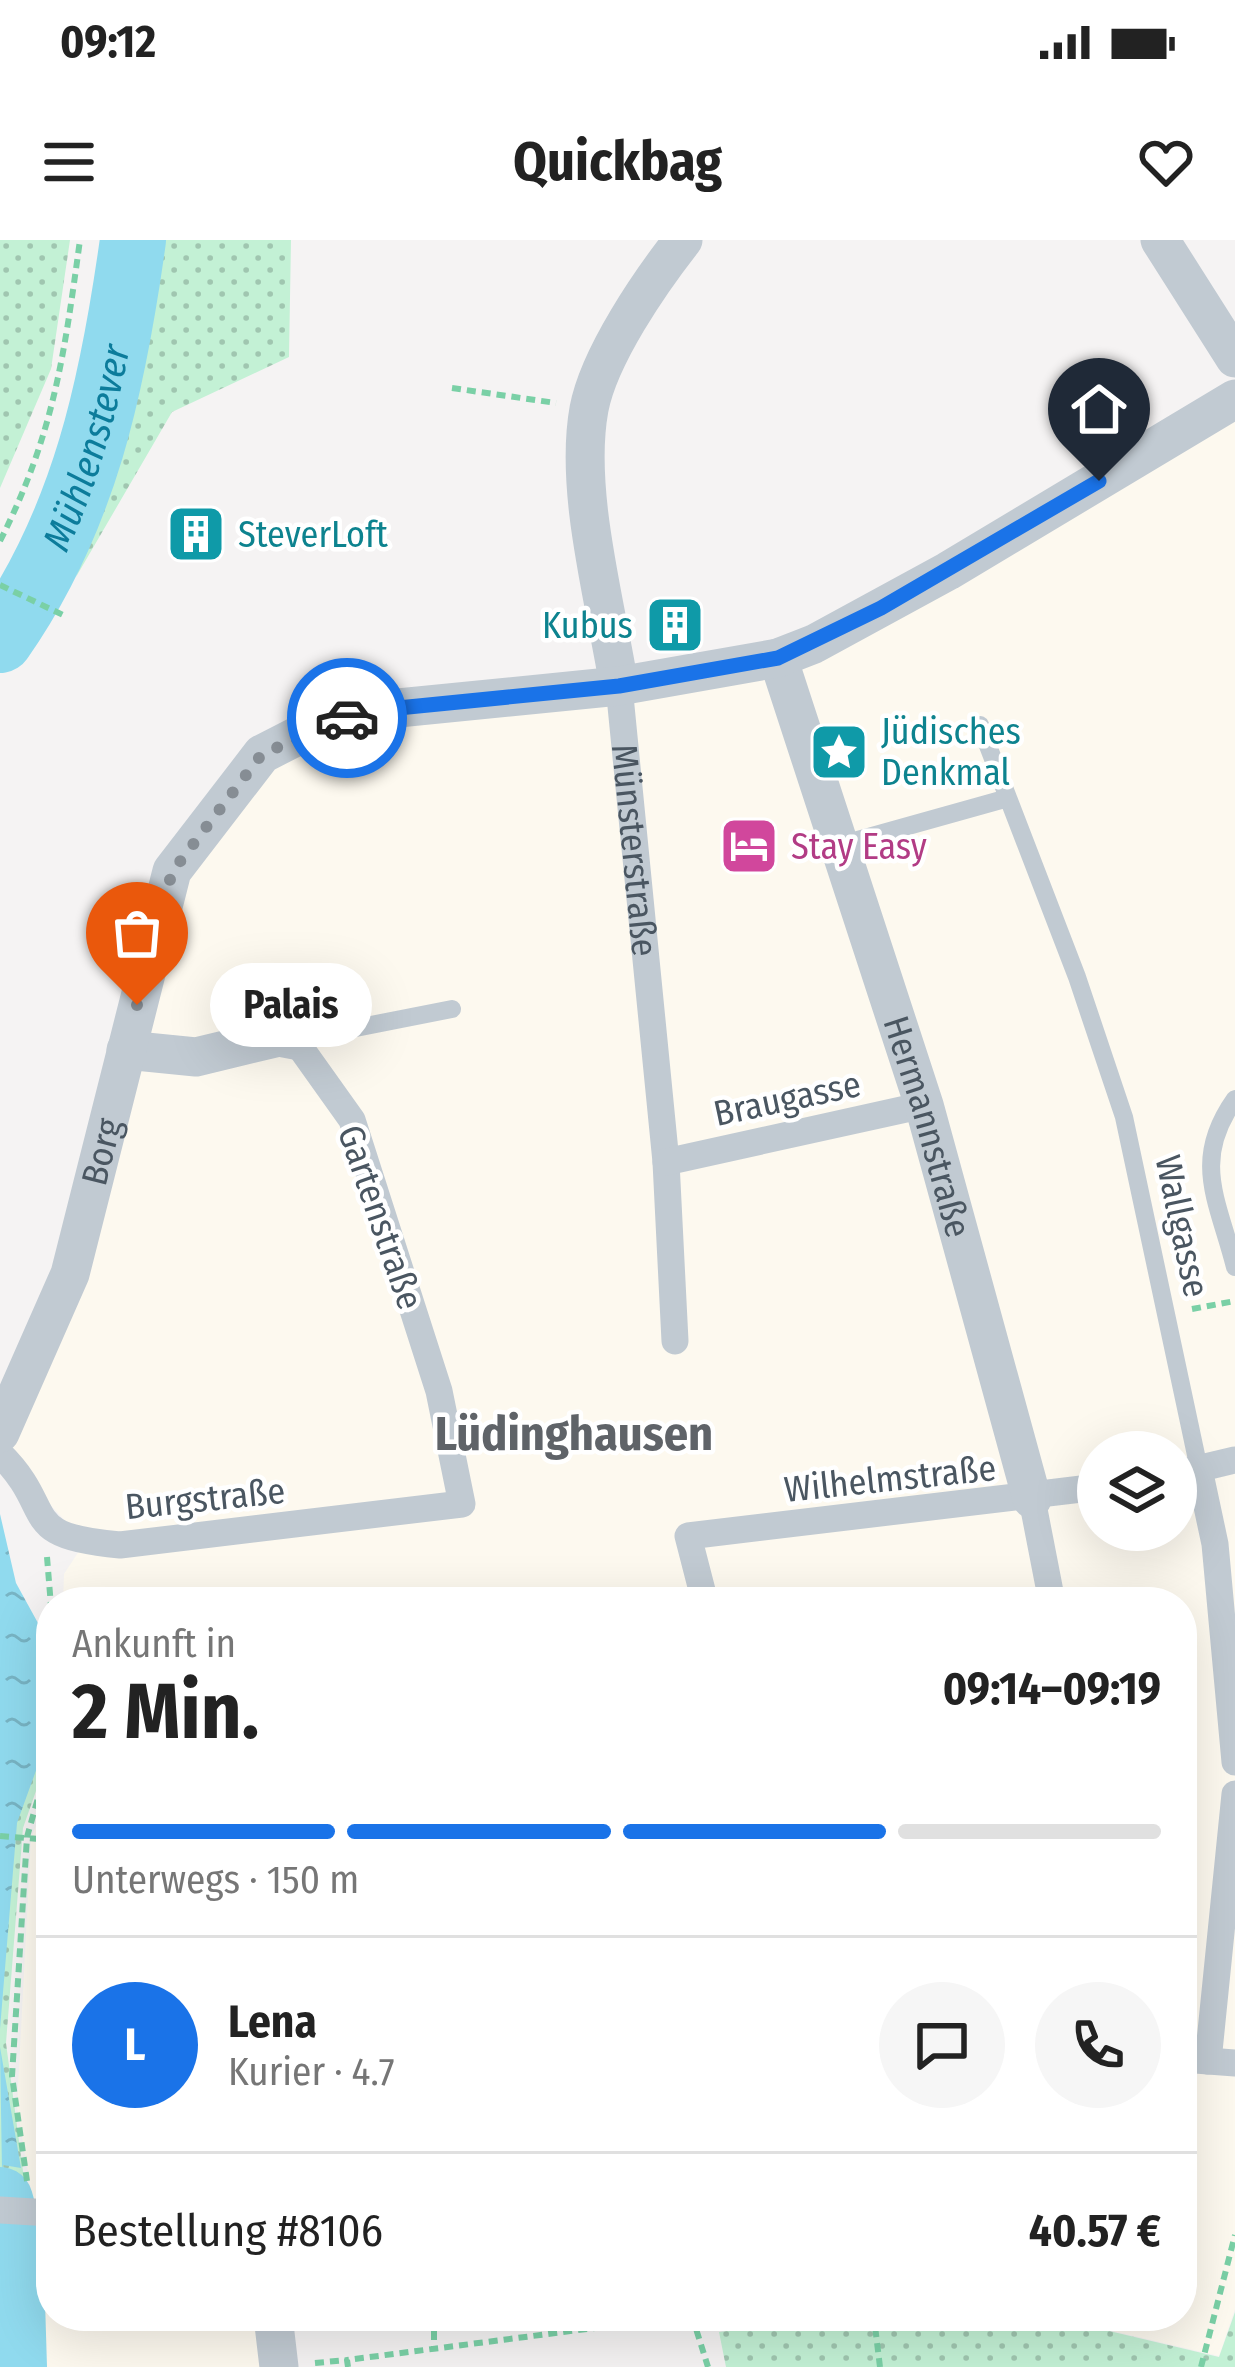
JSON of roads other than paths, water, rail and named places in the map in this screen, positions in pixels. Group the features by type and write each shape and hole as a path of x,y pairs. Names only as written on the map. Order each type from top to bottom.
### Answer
{"street":[{"name":"Münsterstraße","path":"675,1341 666,1162 619,686 591,510 589,407 623,331 683,240"},
{"path":"1160,240 1235,358"},
{"name":"Borg","path":"0,1433 70,1274 172,872 262,754 319,725 378,710 619,686 778,658 814,644 948,571 1235,398"},
{"name":"Hermannstraße","path":"778,658 924,1105 1032,1499 1049,1587"},
{"path":"126,1050 196,1057 279,1037 295,1040"},
{"name":"Gartenstraße","path":"295,1040 352,1120 439,1391 462,1504"},
{"name":"Braugasse","path":"666,1162 924,1105"},
{"name":"Burgstraße","path":"0,1454 49,1532 75,1541 120,1545 462,1504"},
{"path":"1197,1470 1235,1460"},
{"name":"Wilhelmstraße","path":"701,1587 688,1537 1077,1491"},
{"name":"Wallgasse","path":"1197,1496 1215,1544 1235,1762"},
{"path":"1208,2061 1235,1794"},
{"path":"0,2210 36,2213"},
{"path":"274,2331 279,2367"}],"lane":[{"name":"Wallgasse","path":"980,724 1124,1117 1164,1314 1182,1431"},
{"path":"840,845 1008,798"},
{"path":"295,1040 452,1009"},
{"path":"1235,1099 1216,1125 1208,1161 1235,1268"}],"water":[{"path":"0,1514 16,1583 36,1619 36,1771 17,1823 0,2029"},
{"path":"0,2047 21,2168 3,2165 2,2172"}],"waterway":[{"name":"Mühlenstever","path":"0,640 54,547 91,449 116,346 133,240"},
{"name":"Mühlenstever","path":"0,2200 10,2236 14,2367"}],"place":[{"name":"SteverLoft","path":"196,534"},
{"name":"Kubus","path":"675,625"},
{"name":"Jüdisches Denkmal","path":"839,752"},
{"name":"Stay Easy","path":"749,846"},
{"name":"Palais","path":"137,1005"}],"district":[{"name":"Lüdinghausen","path":"574,1433"}]}
